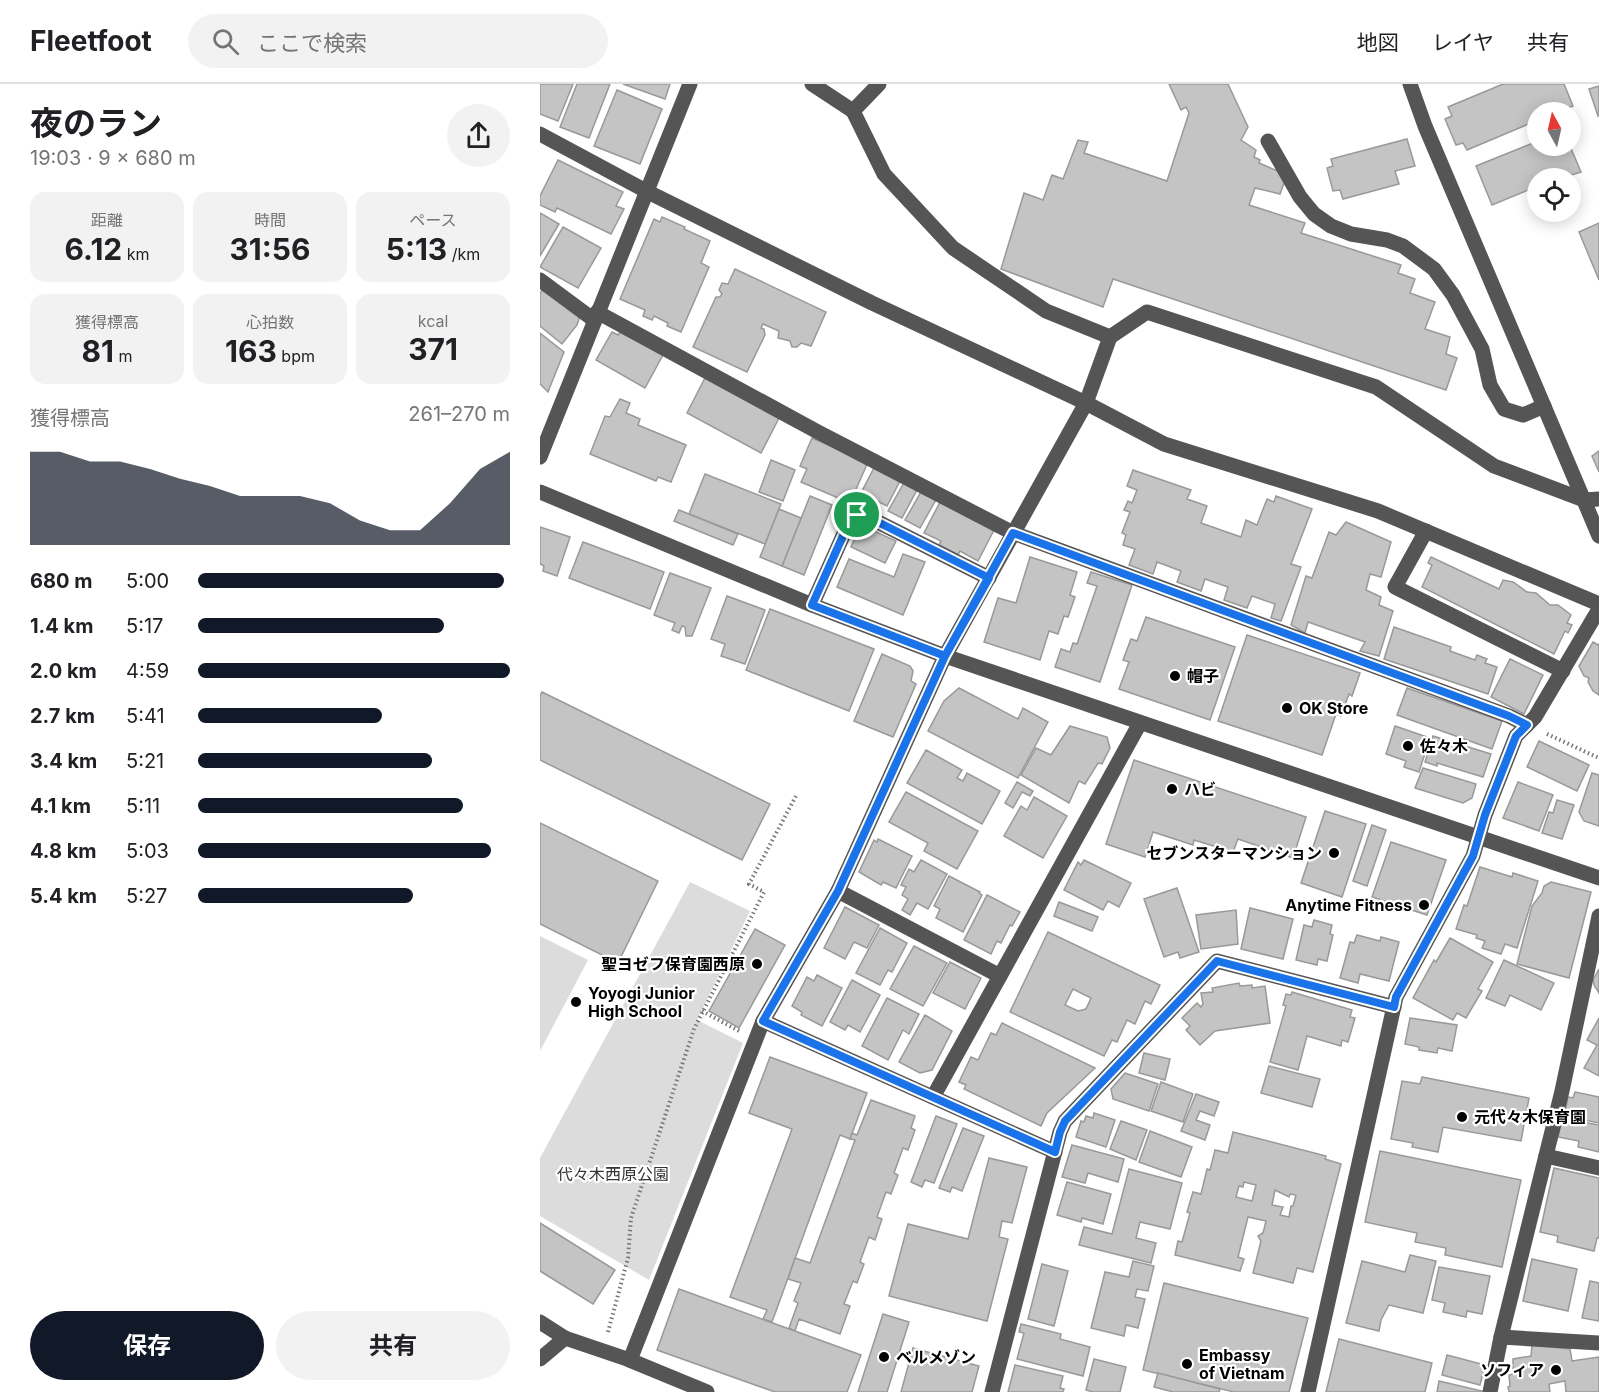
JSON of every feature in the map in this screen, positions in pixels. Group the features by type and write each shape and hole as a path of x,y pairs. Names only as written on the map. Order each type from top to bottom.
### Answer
{"street":[{"path":"540,456 690,84"},
{"path":"812,84 853,111 884,174 953,248 1046,311 1110,337"},
{"path":"853,111 879,84"},
{"path":"1410,84 1425,126 1544,406 1592,499 1599,536"},
{"path":"540,134 648,192 872,303 1086,403 1164,444 1378,511 1599,604"},
{"path":"1268,141 1300,198 1314,214 1331,226 1351,234 1387,240 1403,246 1434,269 1453,295 1482,349 1490,385 1504,409 1522,415 1544,406"},
{"path":"540,280 596,316 1013,533 1509,716 1527,725"},
{"path":"630,1360 763,1021 838,891 945,656 1086,403 1110,337 1147,312 1376,387 1494,466 1592,499"},
{"path":"540,492 812,605 945,656 1599,878"},
{"path":"812,605 851,518 857,515 864,515 989,578"},
{"path":"1426,531 1395,587 1563,671"},
{"path":"1308,1392 1396,997 1473,856 1485,815 1516,736 1535,717 1599,609"},
{"path":"933,1098 1140,723"},
{"path":"838,891 1000,976"},
{"path":"1490,1392 1501,1337 1562,1091 1599,916"},
{"path":"992,1392 1060,1132 1065,1121 1217,961 1394,1007"},
{"path":"763,1021 1055,1152"},
{"path":"1546,1156 1599,1168"},
{"path":"540,1322 565,1338 630,1360 702,1391"},
{"path":"1501,1337 1599,1343"},
{"path":"540,1359 565,1338"}],"path":[{"path":"1527,725 1599,758"},
{"path":"603,1350 628,1258 631,1218 694,1029 764,892 749,884 796,796"},
{"path":"702,1011 756,1040"}],"green space":[{"name":"代々木西原公園","path":"690,882 750,911 697,1020 743,1043 649,1280 540,1216 540,1158"},
{"path":"540,936 588,960 540,1051"}],"building":[{"path":"540,84 573,84 558,121 540,114"},
{"path":"577,84 610,84 589,138 560,127"},
{"path":"623,84 670,84 665,99"},
{"path":"1169,84 1228,84 1248,127 1241,140 1256,150 1254,157 1260,160 1259,163 1287,175 1280,194 1255,188 1249,205 1305,223 1301,233 1401,265 1398,273 1415,279 1410,293 1435,302 1425,329 1450,337 1446,354 1457,358 1446,390 1113,279 1103,307 1001,269 1024,193 1043,200 1052,175 1063,179 1078,140 1088,142 1084,153 1167,181 1189,113 1186,107 1181,110"},
{"path":"1503,84 1564,84 1571,102 1527,102 1527,125 1467,150 1463,143 1456,145 1445,119 1452,116 1448,107"},
{"path":"1599,86 1599,115 1598,116 1589,89"},
{"path":"617,90 662,109 640,164 594,146"},
{"path":"1407,139 1415,166 1395,171 1399,184 1343,199 1340,190 1333,191 1327,168 1333,166 1331,159"},
{"path":"1527,145 1527,156 1574,156 1579,168 1527,168 1527,191 1492,205 1476,166"},
{"path":"558,160 623,192 616,206 624,209 611,234 557,208 555,212 540,205 540,196"},
{"path":"540,213 559,224 540,256"},
{"path":"662,217 710,241 701,263 709,267 681,332 667,326 668,323 654,316 652,320 643,316 645,310 620,299 654,219 660,222"},
{"path":"1599,223 1599,280 1579,232"},
{"path":"563,227 601,248 578,288 540,267"},
{"path":"735,269 826,312 811,346 801,343 797,347 792,347 790,341 778,338 779,331 763,324 761,328 764,329 765,335 747,372 693,347 716,297 722,294 719,290 722,283 728,284"},
{"path":"545,287 580,316 577,325 562,344 540,326 540,293"},
{"path":"612,332 618,335 620,332 664,353 645,388 596,360"},
{"path":"540,333 564,352 548,392 540,384"},
{"path":"706,376 780,416 761,453 687,413"},
{"path":"620,399 630,403 626,413 640,419 638,425 686,445 671,482 658,477 656,481 590,454 605,416 610,417"},
{"path":"812,438 868,462 850,503 801,482 807,469 800,466"},
{"path":"1599,451 1599,472 1592,456"},
{"path":"771,460 795,470 783,501 759,492"},
{"path":"875,466 901,479 887,506 861,493"},
{"path":"1133,470 1191,490 1187,499 1207,506 1201,523 1241,537 1246,520 1257,525 1267,499 1274,502 1276,496 1312,509 1291,564 1301,567 1281,621 1271,618 1275,604 1252,596 1247,608 1224,600 1228,587 1205,579 1201,591 1177,582 1181,571 1157,562 1153,574 1129,565 1135,549 1123,545 1126,535 1122,533 1130,512 1124,510 1128,501 1132,503 1137,490 1127,486"},
{"path":"705,474 781,504 765,544 689,514"},
{"path":"905,481 918,488 902,518 888,511"},
{"path":"922,490 937,498 920,528 905,520"},
{"path":"810,496 832,505 804,575 782,566"},
{"path":"940,502 994,530 978,561 960,551 958,555 939,545 941,541 924,533"},
{"path":"779,509 801,518 782,566 760,557"},
{"path":"679,510 738,534 733,545 674,521"},
{"path":"1346,522 1391,542 1381,577 1370,574 1366,590 1381,597 1379,605 1393,611 1379,656 1360,651 1365,642 1308,622 1305,633 1291,625 1306,576 1312,578 1329,532 1336,535"},
{"path":"861,525 896,541 885,563 851,547"},
{"path":"540,527 570,537 557,576 543,571 544,566 540,564"},
{"path":"583,542 664,572 650,609 569,578"},
{"path":"903,554 925,562 903,615 837,587 849,559 894,577"},
{"path":"1030,557 1077,572 1070,595 1075,597 1068,617 1064,616 1058,634 1049,631 1040,660 984,642 998,598 1016,603"},
{"path":"1431,557 1499,589 1503,580 1513,582 1527,592 1536,593 1550,605 1558,605 1571,615 1567,623 1572,625 1568,633 1565,631 1554,654 1422,587 1432,565 1428,563"},
{"path":"1091,572 1132,585 1100,682 1055,667 1061,649 1070,652 1073,643 1077,644 1097,586 1087,583"},
{"path":"670,573 711,588 692,636 686,636 685,627 682,626 679,633 672,630 675,623 654,615"},
{"path":"727,596 765,610 745,664 721,656 725,644 711,639"},
{"path":"770,609 874,649 849,711 746,670"},
{"name":"帽子","path":"1146,617 1235,647 1210,720 1119,689 1129,662 1123,660 1131,639 1137,641"},
{"path":"1394,627 1451,647 1450,651 1475,660 1477,655 1487,659 1485,663 1497,667 1488,694 1384,659"},
{"path":"1247,635 1360,673 1352,696 1349,694 1341,716 1336,714 1322,755 1218,721"},
{"path":"1593,642 1599,644 1599,695 1593,691 1588,682 1589,678 1584,676 1579,666"},
{"path":"882,654 910,666 913,671 911,681 916,684 893,737 854,721"},
{"path":"1510,659 1543,675 1524,714 1491,697"},
{"path":"959,688 1018,719 1023,708 1048,722 1018,778 928,731 944,701"},
{"path":"1407,688 1502,721 1492,749 1397,715"},
{"path":"542,692 770,804 742,860 540,760 540,696"},
{"path":"1070,726 1107,737 1110,748 1102,764 1098,763 1085,784 1079,781 1069,803 1021,775 1036,748 1051,755"},
{"name":"佐々木","path":"1395,726 1430,738 1419,772 1404,767 1406,761 1386,754"},
{"path":"1433,736 1491,754 1483,777 1437,763 1437,766 1425,762"},
{"path":"1539,741 1589,765 1577,791 1527,767"},
{"path":"926,750 962,770 957,778 963,781 967,773 1000,791 982,824 907,783"},
{"name":"ハビ","path":"1134,760 1306,817 1293,858 1238,839 1233,852 1194,840 1193,845 1153,832 1145,857 1106,844"},
{"path":"1423,768 1476,784 1472,798 1463,803 1415,788"},
{"path":"1592,773 1599,775 1599,826 1584,821 1579,812"},
{"path":"1017,782 1033,791 1030,796 1022,792 1013,808 1005,803"},
{"path":"1518,782 1553,795 1539,831 1503,818"},
{"path":"906,792 978,831 957,869 924,851 928,843 889,822"},
{"path":"1034,797 1067,816 1043,858 1004,836 1021,806 1027,810"},
{"path":"1557,800 1574,805 1562,839 1542,833 1549,812 1553,813"},
{"name":"セブンスターマンション","path":"1325,811 1366,824 1342,897 1301,883"},
{"path":"540,823 658,881 618,963 540,924"},
{"path":"1372,825 1386,830 1367,886 1353,881"},
{"path":"878,839 912,856 896,888 883,882 881,885 859,872 874,840 877,842"},
{"path":"1391,842 1446,860 1427,915 1372,897"},
{"path":"921,860 947,874 928,909 917,903 910,915 902,910 908,899 902,895 906,887 901,885 909,869 914,872"},
{"path":"1084,860 1131,883 1119,907 1108,901 1103,910 1064,890 1078,862 1081,865"},
{"path":"1480,867 1512,877 1513,873 1538,881 1517,948 1505,944 1501,954 1482,948 1485,941 1476,938 1477,935 1456,929 1464,905 1467,906"},
{"path":"949,876 982,895 963,932 936,918 940,909 934,906"},
{"path":"1551,882 1591,892 1569,978 1517,964 1532,906 1542,893 1544,886"},
{"path":"1177,888 1199,952 1180,958 1178,952 1164,957 1144,899"},
{"path":"987,895 1020,912 1001,943 997,941 991,954 964,940"},
{"path":"1059,902 1098,917 1092,931 1054,916"},
{"path":"845,907 879,925 867,948 854,942 845,959 824,948"},
{"path":"1250,908 1293,919 1283,959 1241,949"},
{"path":"1236,910 1238,944 1201,949 1196,915"},
{"path":"1314,920 1332,925 1330,934 1333,935 1327,961 1318,959 1317,965 1296,960 1304,925 1312,927"},
{"path":"880,928 907,943 892,972 888,970 880,985 856,973"},
{"name":"聖ヨゼフ保育園西原","path":"755,929 785,945 739,1028 709,1011"},
{"path":"1048,932 1160,985 1151,1004 1145,1001 1135,1024 1127,1020 1117,1042 1112,1040 1104,1056 1010,1012","holes":["1073,989 1091,998 1086,1009 1078,1011 1065,1005"]},
{"path":"1357,935 1380,941 1381,937 1399,942 1389,981 1360,974 1358,983 1340,978 1350,942 1354,943"},
{"path":"1450,938 1493,962 1478,989 1482,991 1466,1018 1457,1013 1453,1020 1413,998 1434,960 1436,962"},
{"path":"914,946 947,963 923,1006 890,989"},
{"path":"1504,960 1554,983 1541,1010 1510,995 1505,1006 1486,998"},
{"path":"950,962 981,978 965,1009 933,993"},
{"path":"1599,969 1599,993 1593,980"},
{"path":"817,975 842,988 822,1026 801,1015 802,1012 792,1006 807,977 814,981"},
{"path":"852,980 880,995 860,1032 848,1025 845,1030 830,1022"},
{"path":"1239,983 1240,986 1252,985 1252,988 1265,986 1270,1023 1215,1031 1200,1045 1186,1030 1190,1026 1182,1018 1197,1003 1201,1007 1203,1004 1201,993 1213,992 1212,988"},
{"path":"1292,992 1352,1010 1350,1017 1355,1018 1348,1042 1342,1040 1341,1046 1307,1036 1298,1070 1270,1062 1286,1006 1283,1005 1286,994 1291,995"},
{"path":"887,998 919,1014 909,1034 903,1030 888,1060 862,1046"},
{"path":"925,1015 952,1031 932,1070 920,1073 899,1062"},
{"path":"1410,1018 1457,1025 1452,1051 1438,1048 1437,1053 1419,1050 1419,1047 1405,1044"},
{"path":"1599,1018 1599,1076 1584,1068 1597,1045 1587,1040"},
{"path":"1002,1023 1095,1068 1047,1113 1041,1126 964,1089 966,1085 959,1082 971,1057 978,1060 991,1033 996,1035"},
{"path":"1144,1053 1170,1059 1165,1080 1139,1073"},
{"path":"770,1057 867,1093 850,1139 840,1135 772,1322 763,1319 767,1310 730,1297 792,1129 749,1113"},
{"path":"1269,1066 1320,1079 1312,1107 1261,1093"},
{"path":"1125,1073 1158,1084 1149,1111 1113,1099 1111,1089"},
{"path":"1422,1077 1529,1098 1521,1141 1443,1127 1438,1152 1412,1147 1413,1143 1391,1139 1402,1081 1420,1084"},
{"path":"1161,1082 1193,1094 1183,1122 1151,1111"},
{"path":"1575,1092 1599,1097 1599,1123 1570,1117 1570,1113 1565,1112 1568,1097 1573,1098"},
{"path":"1196,1094 1219,1102 1214,1116 1200,1111 1196,1120 1210,1125 1205,1140 1181,1131"},
{"path":"871,1100 915,1116 911,1128 915,1130 908,1150 903,1148 894,1173 898,1175 891,1194 886,1192 877,1217 882,1219 875,1240 869,1237 860,1262 864,1264 857,1283 853,1281 844,1304 850,1306 840,1334 799,1319 795,1331 789,1328 798,1303 794,1301 801,1283 788,1279 795,1258 810,1263 855,1140 850,1139 852,1133 857,1135"},
{"path":"1094,1113 1115,1120 1106,1147 1076,1137 1081,1121 1084,1122 1086,1116 1093,1118"},
{"path":"936,1116 957,1124 934,1183 925,1180 922,1187 911,1182"},
{"path":"1562,1120 1599,1125 1599,1152 1578,1147 1579,1141 1558,1137"},
{"path":"1121,1121 1147,1130 1136,1160 1110,1149"},
{"path":"963,1128 984,1136 962,1191 952,1187 950,1192 939,1188"},
{"path":"1150,1131 1192,1147 1181,1177 1139,1162"},
{"path":"1233,1132 1326,1156 1325,1159 1341,1164 1313,1272 1297,1268 1293,1283 1253,1273 1261,1241 1258,1236 1263,1233 1266,1221 1248,1217 1238,1257 1244,1259 1240,1271 1175,1255 1178,1241 1182,1242 1193,1192 1201,1194 1207,1169 1210,1170 1215,1150 1228,1153","holes":["1244,1182 1256,1185 1252,1201 1236,1197 1239,1186 1243,1187","1275,1190 1289,1197 1290,1194 1296,1195 1289,1217 1280,1215 1283,1207 1272,1205"]},
{"path":"1072,1145 1124,1159 1118,1182 1088,1173 1085,1183 1062,1177"},
{"path":"1380,1151 1521,1180 1502,1267 1445,1255 1446,1248 1415,1242 1417,1233 1365,1222"},
{"path":"989,1158 1027,1167 1012,1223 1002,1221 999,1237 1008,1239 987,1321 889,1296 908,1224 968,1239"},
{"path":"1554,1168 1599,1178 1599,1238 1597,1238 1594,1251 1557,1242 1558,1236 1540,1232"},
{"path":"1129,1169 1182,1183 1170,1229 1140,1222 1136,1238 1156,1243 1151,1263 1079,1245 1084,1227 1112,1234"},
{"path":"1067,1182 1111,1194 1103,1224 1082,1218 1081,1222 1057,1215"},
{"path":"540,1223 615,1270 593,1304 540,1271"},
{"path":"1410,1255 1436,1261 1423,1313 1389,1305 1381,1320 1379,1331 1346,1323 1362,1261 1405,1272"},
{"path":"1532,1259 1577,1269 1568,1311 1523,1301"},
{"path":"1133,1261 1154,1266 1148,1291 1137,1289 1135,1297 1145,1299 1138,1328 1126,1325 1124,1336 1091,1328 1105,1272 1129,1277"},
{"path":"1042,1264 1068,1271 1054,1326 1028,1319"},
{"path":"1439,1267 1490,1276 1482,1314 1467,1311 1466,1317 1443,1312 1445,1303 1432,1300"},
{"path":"1590,1281 1599,1283 1599,1321 1582,1318"},
{"path":"1164,1283 1308,1318 1289,1392 1234,1392 1143,1370"},
{"path":"679,1289 861,1355 847,1392 775,1392 657,1350"},
{"name":"ベルメゾン","path":"883,1314 909,1322 887,1392 858,1392"},
{"path":"1021,1324 1061,1334 1060,1339 1090,1347 1083,1376 1017,1359 1024,1333 1019,1332"},
{"path":"1339,1339 1432,1363 1425,1392 1326,1392"},
{"name":"ソフィア","path":"1532,1345 1570,1349 1572,1361 1599,1357 1599,1392 1566,1392 1565,1381 1549,1384 1550,1392 1509,1392 1509,1375 1513,1374 1513,1359 1531,1356"},
{"path":"913,1348 979,1366 972,1392 901,1392"},
{"path":"1447,1355 1485,1365 1480,1385 1442,1375"},
{"path":"1094,1359 1126,1367 1120,1392 1086,1390"},
{"path":"1015,1365 1063,1376 1060,1388 1064,1389 1063,1392 1008,1392"},
{"path":"1158,1373 1220,1389 1219,1392 1173,1392 1154,1387"},
{"path":"1439,1381 1482,1391 1482,1392 1437,1392"}],"place":[{"name":"帽子","path":"1175,676"},
{"name":"OK Store","path":"1287,708"},
{"name":"佐々木","path":"1408,746"},
{"name":"ハビ","path":"1172,789"},
{"name":"セブンスターマンション","path":"1334,853"},
{"name":"Anytime Fitness","path":"1424,905"},
{"name":"聖ヨゼフ保育園西原","path":"757,964"},
{"name":"Yoyogi Junior High School","path":"576,1002"},
{"name":"元代々木保育園","path":"1462,1117"},
{"name":"ベルメゾン","path":"884,1357"},
{"name":"Embassy of Vietnam","path":"1187,1364"},
{"name":"ソフィア","path":"1556,1370"}],"route":[{"path":"857,515 851,518 812,605 945,656 1013,533 1509,716 1527,725 1516,736 1485,815 1473,856 1396,997 1394,1007 1217,961 1065,1121 1055,1152 763,1021 838,891 945,656 989,578 864,515 857,515"}]}
